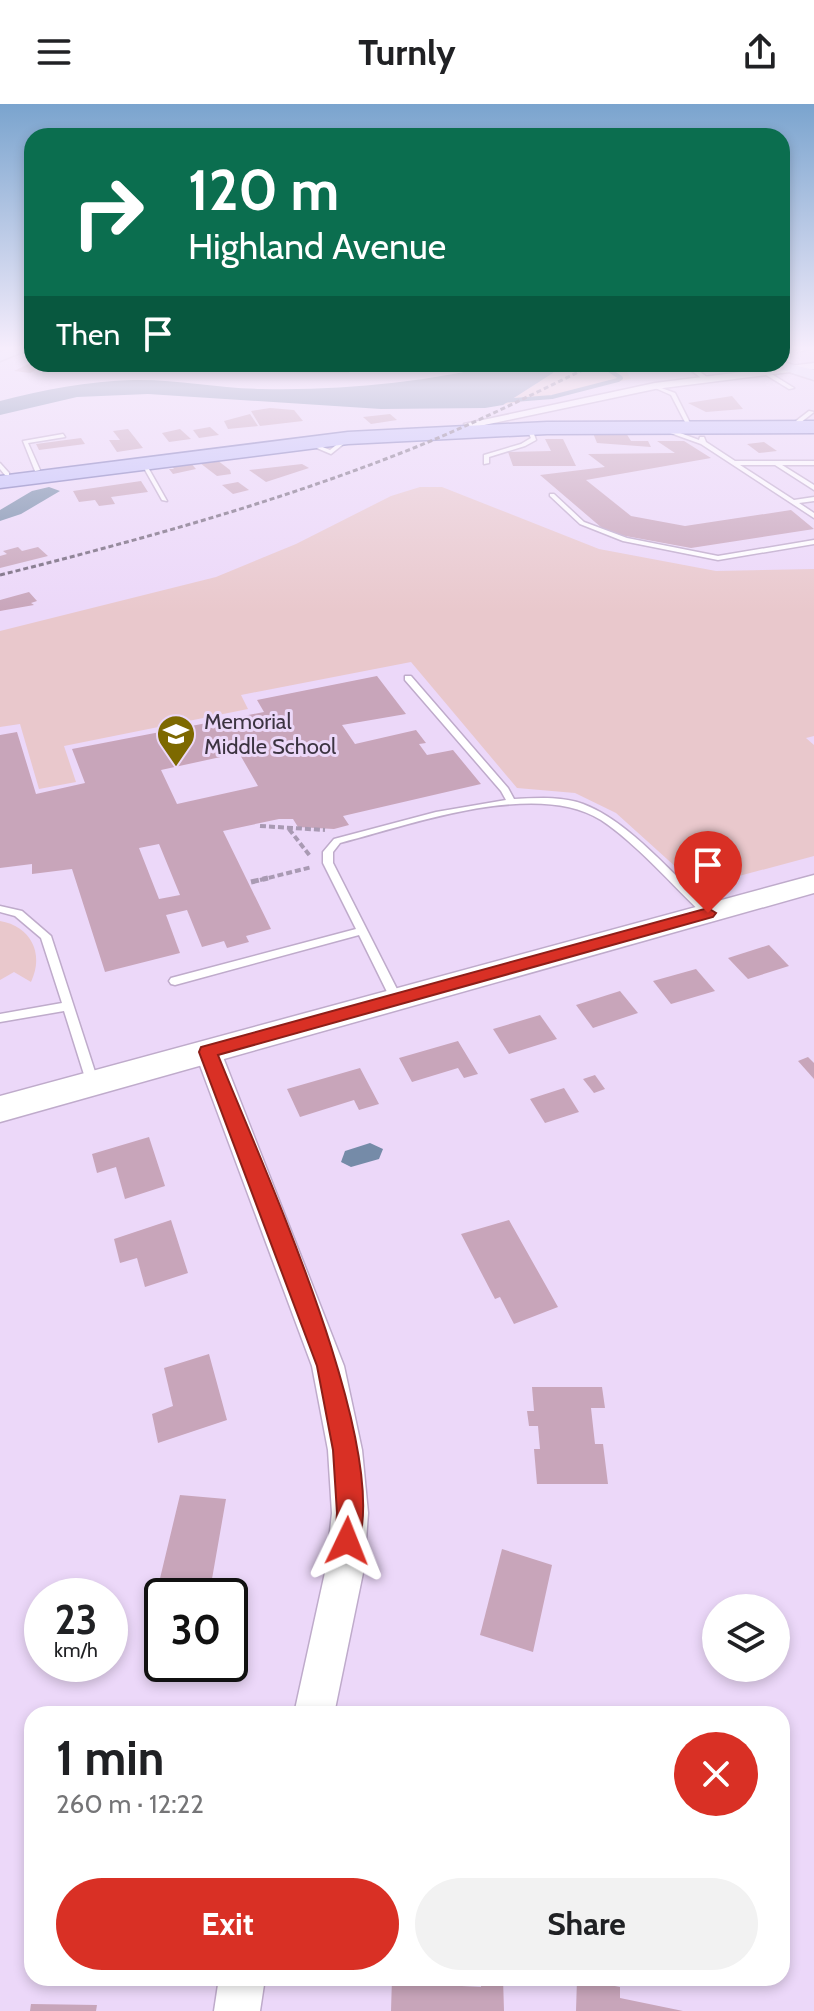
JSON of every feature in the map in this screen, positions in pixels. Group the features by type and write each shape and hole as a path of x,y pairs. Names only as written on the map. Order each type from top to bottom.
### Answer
{"main road":[{"path":"1,473 327,435"},
{"path":"1,473 35,481 102,467 305,442 402,435"}],"street":[{"path":"0,1109 814,884"},
{"path":"208,1052 328,1366 345,1450 350,1513 345,1568 316,1706"},
{"path":"237,2011 241,1986"}],"lane":[{"path":"486,463 486,456 504,447 525,445 534,439 532,435"},
{"path":"709,435 734,463 814,516"},
{"path":"37,470 25,442 63,436"},
{"path":"142,462 165,500"},
{"path":"734,463 814,463"},
{"path":"775,463 814,488"},
{"path":"552,495 582,523 625,540 718,558 814,542"},
{"path":"794,502 814,499"},
{"path":"408,678 505,790 511,801"},
{"path":"396,999 328,863 328,852 337,841 511,801 554,799 582,806 603,818 708,913"},
{"path":"0,909 18,913 46,936 93,1084"},
{"path":"175,981 362,931"},
{"path":"0,1018 68,1006"}],"path":[{"path":"251,882 317,866"}],"shaded area":[{"path":"420,487 442,487 599,549 716,571 814,569 814,736 806,738 814,745 814,856 698,887 616,813 575,793 517,788 411,662 241,695 248,709 64,746 76,782 39,789 20,724 0,727 0,631 216,577 296,544 391,496"},
{"path":"0,921 19,929 32,942 36,961 31,982 14,972 0,980"}],"water":[{"path":"49,487 60,491 21,514 0,521 0,510 32,491"},
{"path":"370,1143 383,1149 379,1159 351,1167 341,1162 345,1151"}],"building":[{"path":"116,435 133,435 143,448 117,452 109,440 120,440"},
{"path":"164,435 187,435 191,439 169,442"},
{"path":"594,435 627,435 631,441 648,441 651,447 597,443"},
{"path":"81,438 85,444 39,450 36,444"},
{"path":"545,439 563,439 576,466 513,466 508,452 551,451"},
{"path":"657,441 684,441 711,458 586,480 631,516 685,526 791,510 814,529 691,548 620,535 602,528 540,475 605,467 588,454 675,453"},
{"path":"764,442 777,451 759,453 747,444"},
{"path":"217,460 231,474 217,476 200,463"},
{"path":"189,461 196,469 173,474 169,469 174,469 170,464"},
{"path":"302,464 309,468 266,482 249,470"},
{"path":"141,481 148,492 111,497 115,504 99,506 95,500 79,502 73,491"},
{"path":"238,482 249,490 233,494 222,485"},
{"path":"18,547 22,551 38,547 48,556 0,568 0,556 7,554 3,551"},
{"path":"29,592 37,601 31,603 34,605 0,611 0,600"},
{"path":"377,676 406,714 342,725 355,744 416,730 426,743 419,744 427,755 453,750 481,784 343,816 349,825 334,829 298,827 293,819 279,819 223,831 271,929 246,936 249,942 227,948 224,941 202,947 187,910 166,915 180,953 105,972 72,869 32,874 32,864 0,868 0,735 17,732 36,794 85,783 72,749 264,712 257,700","holes":["239,753 258,786 177,804 161,770","159,844 180,895 159,899 139,848"]},
{"path":"769,945 789,966 748,979 728,958"},
{"path":"696,969 715,991 671,1004 653,981"},
{"path":"620,991 638,1013 593,1028 576,1005"},
{"path":"540,1015 557,1039 509,1054 493,1029"},
{"path":"458,1041 478,1074 464,1078 458,1068 412,1082 399,1058"},
{"path":"808,1057 814,1063 814,1079 798,1061"},
{"path":"360,1068 379,1104 359,1110 354,1100 300,1117 287,1089"},
{"path":"595,1075 605,1089 594,1093 583,1079"},
{"path":"564,1088 579,1112 545,1123 530,1099"},
{"path":"149,1137 165,1186 125,1199 116,1167 97,1173 92,1154"},
{"path":"171,1220 188,1273 145,1287 137,1258 120,1263 114,1239"},
{"path":"509,1220 558,1307 514,1324 500,1297 495,1299 461,1234"},
{"path":"209,1354 227,1420 158,1443 152,1414 173,1406 164,1368"},
{"path":"532,1387 602,1387 605,1408 591,1408 595,1444 603,1444 608,1484 537,1484 534,1449 540,1449 538,1426 529,1426 527,1411 534,1411"},
{"path":"180,1495 226,1499 212,1578 160,1578"},
{"path":"502,1549 552,1565 533,1652 480,1635"},
{"path":"392,1986 503,1986 504,2011 391,2011"},
{"path":"577,1986 615,1986 620,1987 620,1998 683,2011 576,2011"},
{"path":"31,2004 97,2005 96,2011 30,2011"}],"railway":[{"path":"0,575 102,549 303,489 444,435"}],"place":[{"name":"Memorial Middle School","path":"176,768"}],"route":[{"path":"347,1541 350,1513 345,1450 328,1366 208,1052 708,913"}]}
